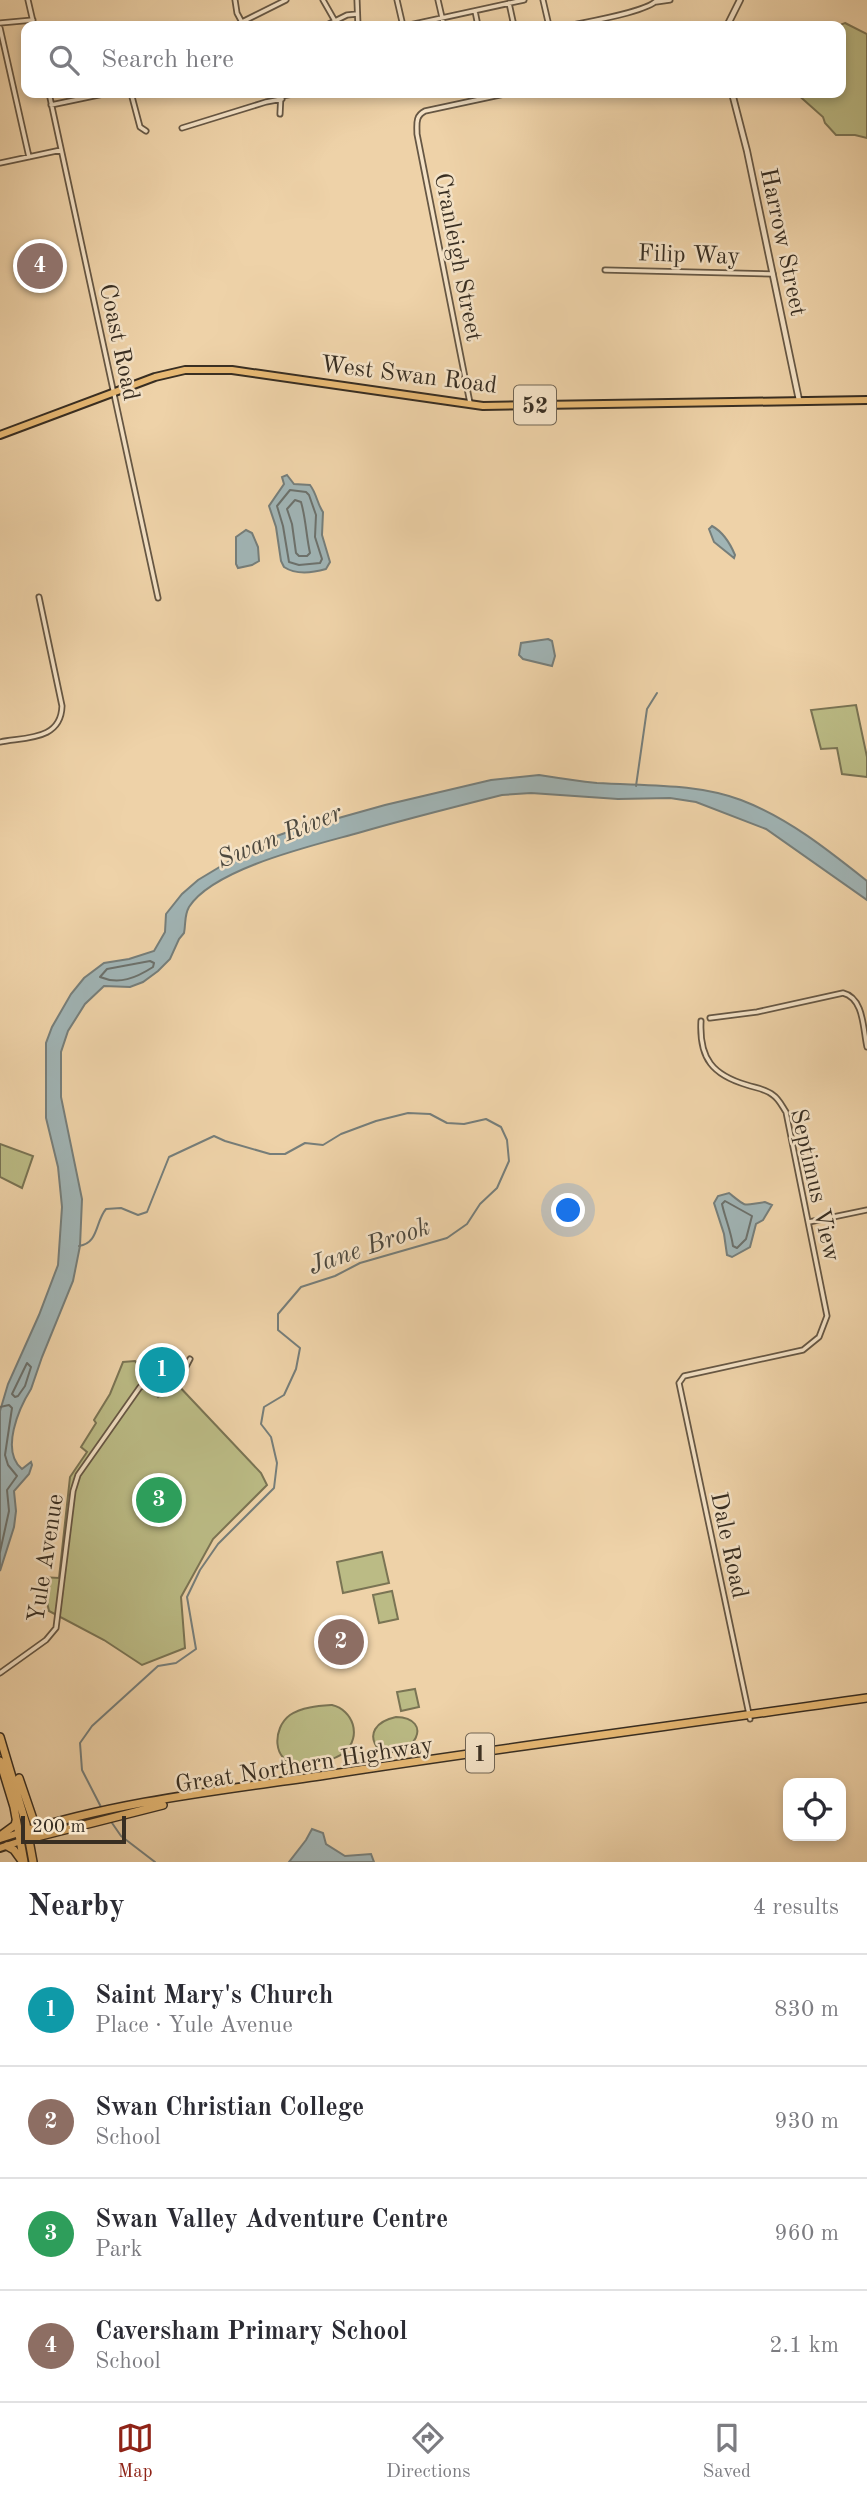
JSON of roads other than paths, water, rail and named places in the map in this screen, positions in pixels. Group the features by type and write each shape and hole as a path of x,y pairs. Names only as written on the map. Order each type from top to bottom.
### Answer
{"highway":[{"name":"Great Northern Highway","path":"24,1835 42,1825 240,1792 867,1701"},
{"path":"0,1737 11,1754 34,1822 42,1825"},
{"path":"0,1737 16,1782 24,1835 23,1862"},
{"path":"0,1761 17,1820 32,1859"},
{"name":"Great Northern Highway","path":"24,1835 78,1825 106,1814"},
{"path":"0,1838 17,1820"},
{"path":"32,1859 34,1845 40,1840 78,1825"},
{"path":"4,1847 17,1853 23,1862"}],"main road":[{"name":"West Swan Road","path":"0,435 113,392 175,372 232,370 470,405 867,400"},
{"name":"Great Northern Highway","path":"0,1838 24,1835"},
{"name":"Great Northern Highway","path":"4,1847 24,1835"}],"street":[{"path":"26,21 33,20 28,0"},
{"path":"235,0 241,21"},
{"path":"248,21 286,0"},
{"path":"323,0 335,21 347,15 357,15"},
{"path":"357,0 358,21"},
{"path":"397,0 403,21"},
{"path":"438,0 443,21"},
{"path":"428,21 524,0"},
{"path":"543,0 548,21"},
{"path":"590,21 622,14 656,1 670,0"},
{"path":"730,21 740,0"},
{"path":"509,4 513,21"},
{"path":"475,10 477,21"},
{"path":"21,22 0,25 29,157"},
{"name":"Coast Road","path":"49,98 158,598"},
{"path":"51,105 84,98"},
{"path":"132,98 140,128 146,131"},
{"path":"182,128 276,98"},
{"path":"280,114 282,98"},
{"name":"Cranleigh Street","path":"470,405 417,134 418,117 425,111 486,98"},
{"name":"Harrow Street","path":"733,98 747,151 799,400"},
{"path":"0,163 61,150"},
{"name":"Filip Way","path":"605,270 773,274"},
{"path":"0,742 48,732 56,727 62,718 62,706 39,597"},
{"path":"710,1018 757,1012 843,993 850,995 858,1004 867,1047"},
{"name":"Septimus View","path":"682,1377 793,1353 811,1345 819,1337 827,1316 786,1112 774,1095 732,1081 715,1070 708,1060 701,1021"},
{"path":"809,1222 867,1210"},
{"name":"Yule Avenue","path":"0,1673 47,1640 56,1628 72,1494 78,1475 140,1387 150,1384 163,1392 182,1374 190,1359"},
{"name":"Dale Road","path":"682,1377 679,1386 749,1717"}],"water":[{"path":"287,475 294,484 310,485 323,512 322,535 330,562 326,569 299,572 284,567 281,561 276,527 269,506 284,484 282,477"},
{"path":"712,526 720,531 728,542 734,558 714,542 709,529"},
{"path":"246,530 252,533 258,547 259,561 238,568 236,537"},
{"path":"548,639 552,641 555,656 552,666 523,659 519,655 521,643"},
{"name":"Swan River","path":"539,775 597,783 688,788 741,800 791,825 867,881 867,900 766,829 696,802 670,798 618,799 531,793 502,795 292,851 242,870 202,893 189,907 184,933 170,959 143,982 130,987 104,986 85,1004 68,1031 61,1052 61,1097 82,1199 80,1246 73,1281 14,1429 12,1452 16,1461 22,1469 31,1462 32,1465 29,1474 14,1491 14,1527 0,1571 0,1411 8,1384 58,1265 62,1207 58,1167 46,1118 46,1043 71,994 84,978 104,963 154,951 165,932 166,914 182,894 198,880 263,841 385,805 491,780"},
{"path":"729,1193 746,1205 765,1202 772,1205 763,1220 756,1224 750,1247 732,1257 727,1255 724,1234 714,1203 718,1196"},
{"path":"312,1829 323,1833 326,1844 345,1856 371,1854 374,1862 289,1862"}],"waterway":[{"path":"636,786 647,709 657,693"},
{"name":"Jane Brook","path":"79,1246 90,1241 106,1209 121,1208 138,1215 147,1212 169,1157 214,1136 270,1154 285,1154 305,1143 323,1145 341,1134 408,1113 430,1114 447,1123 464,1124 486,1119 501,1127 507,1140 509,1161 497,1188 480,1204 467,1224 447,1238 360,1263 335,1276 301,1287 278,1314 278,1330 300,1348 296,1369 284,1395 264,1407 261,1424 271,1437 277,1463 274,1488 218,1544 200,1570 187,1597 196,1649 176,1663 158,1666 92,1726 80,1743 82,1770 101,1807"},
{"name":"Jane Brook","path":"110,1820 121,1836 155,1862"}],"place":[{"name":"Caversham Primary School","path":"40,266"},
{"name":"Saint Mary's Church","path":"162,1370"},
{"name":"Swan Valley Adventure Centre","path":"159,1500"},
{"name":"Swan Christian College","path":"341,1642"}]}
